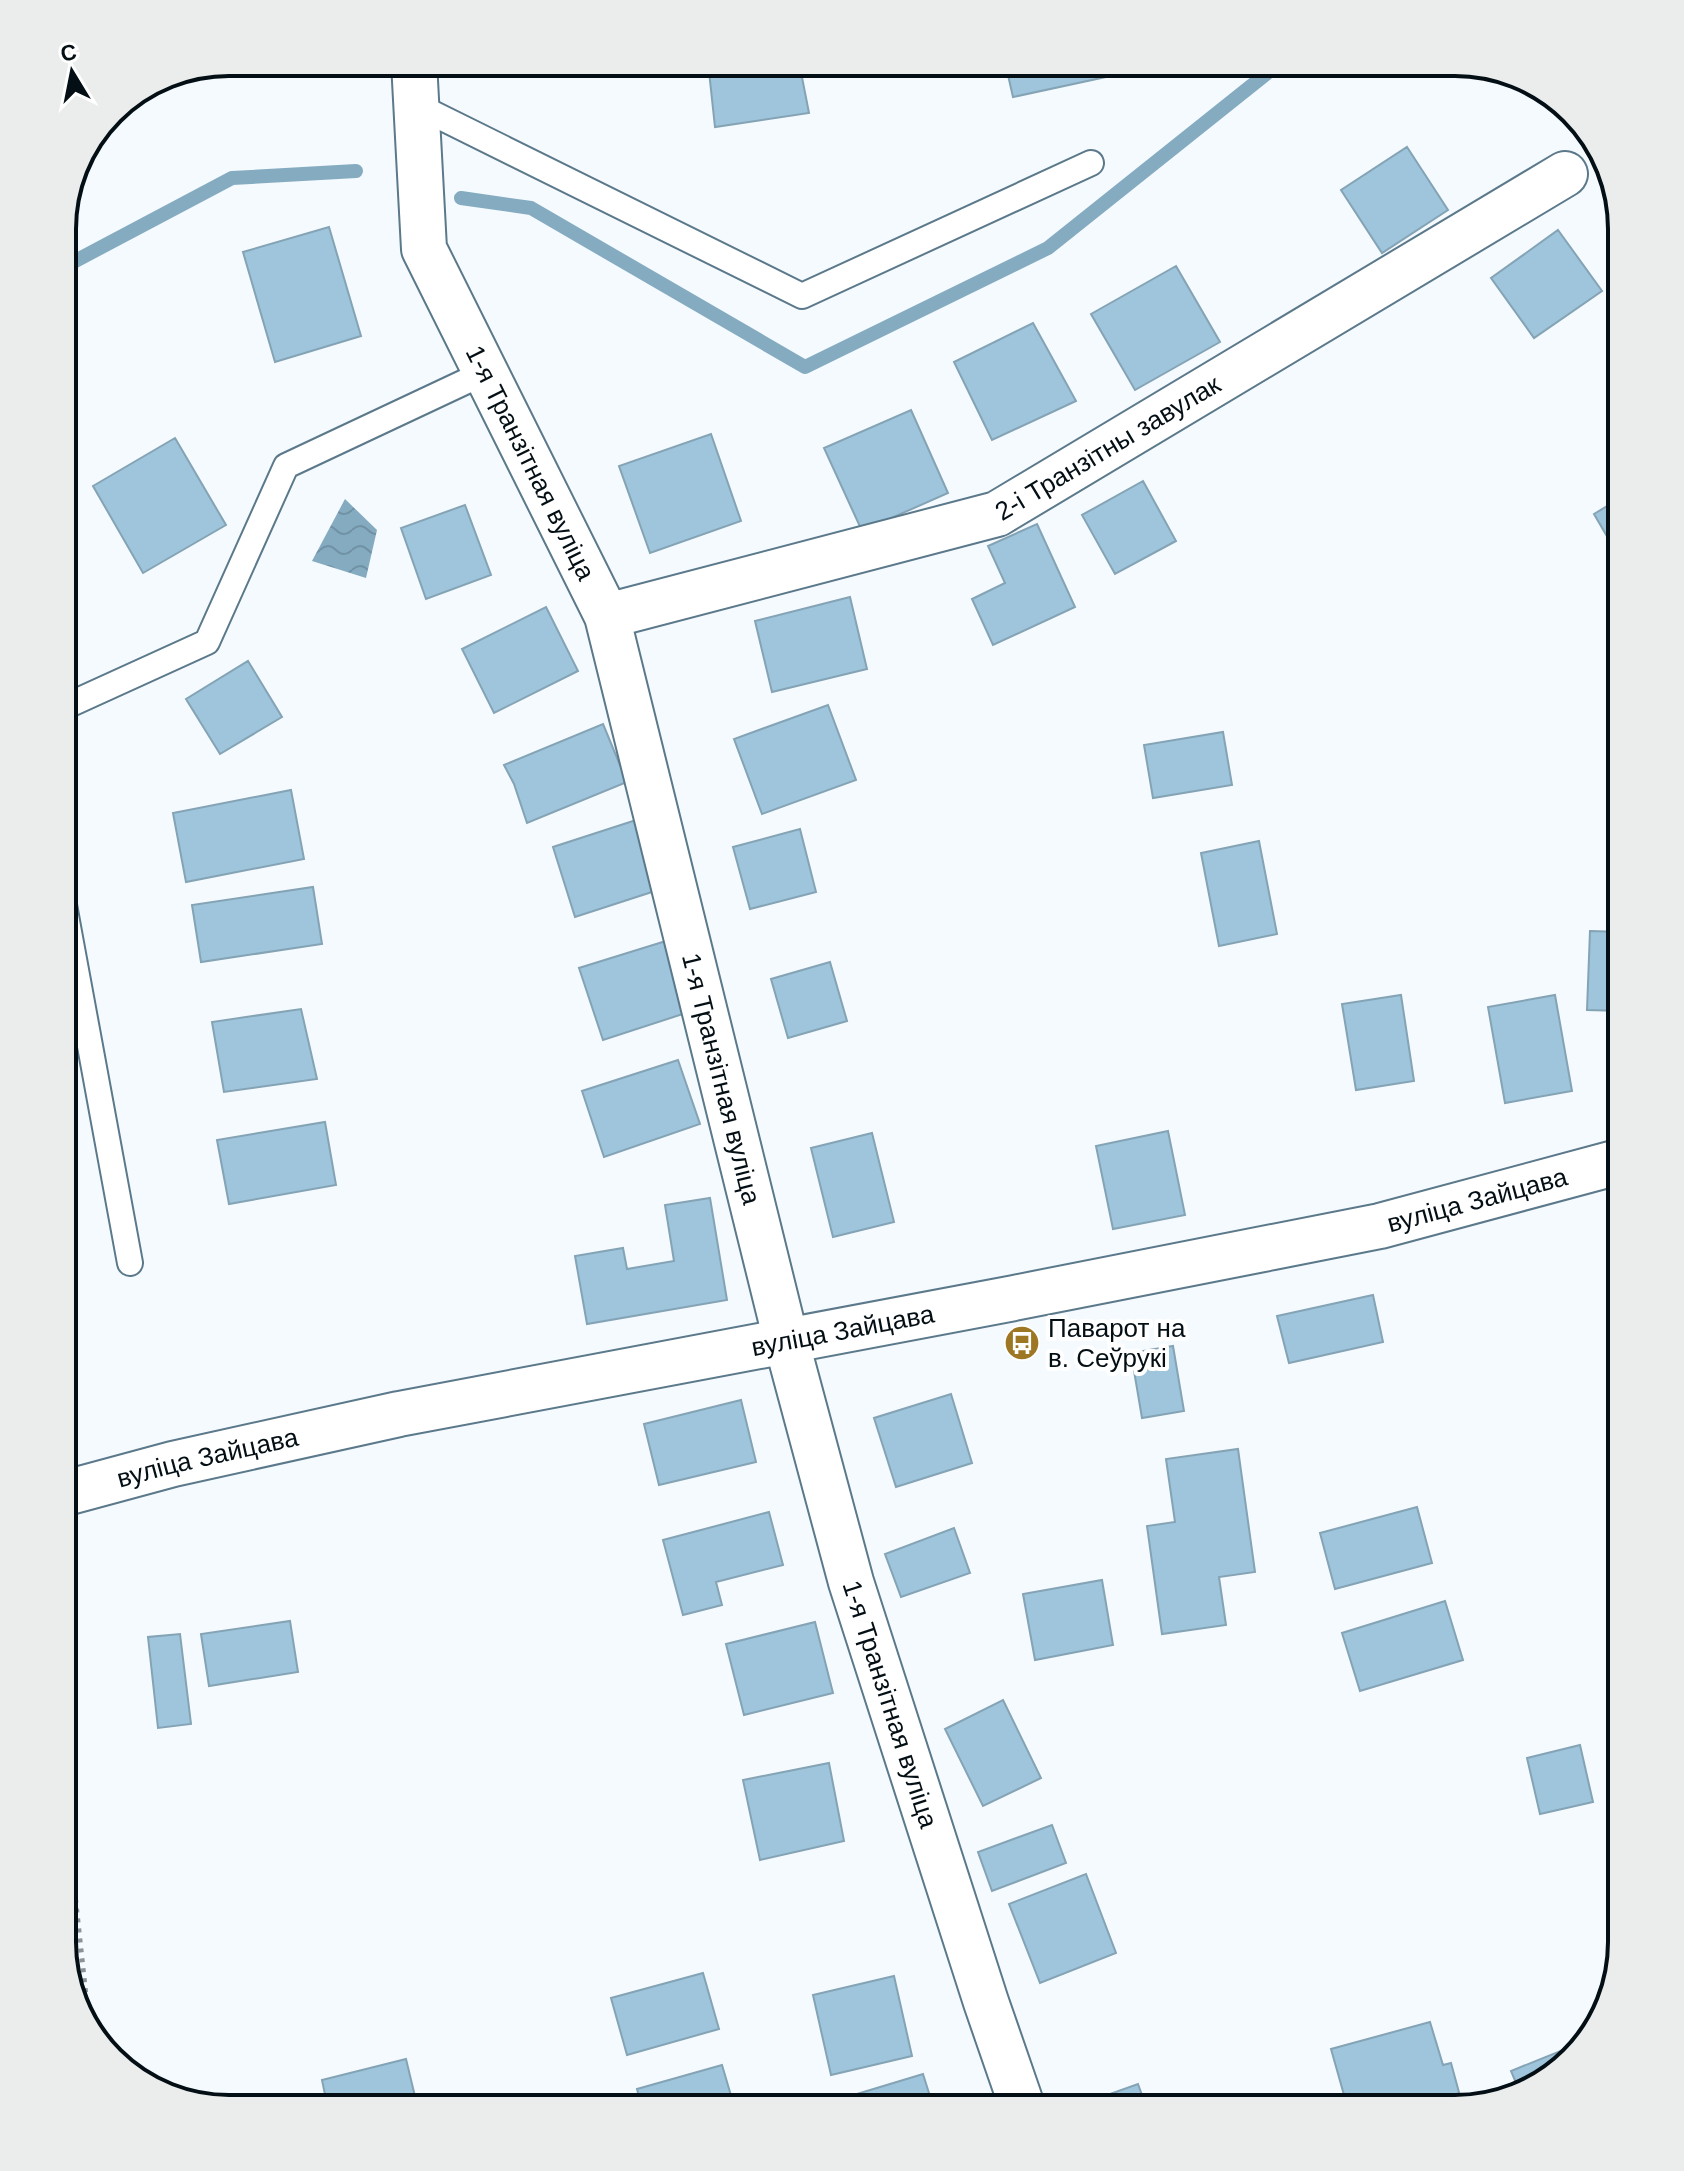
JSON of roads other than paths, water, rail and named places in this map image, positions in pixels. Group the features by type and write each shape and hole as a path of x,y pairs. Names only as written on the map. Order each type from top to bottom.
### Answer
{"street":[{"name":"1-я Транзітная вуліца","path":"415,76 424,249 607,616 786,1340 851,1582 1018,2095"},
{"name":"2-і Транзітны завулак","path":"607,616 997,514 1565,174"},
{"name":"вуліца Зайцава","path":"76,1490 173,1464 399,1414 1380,1226 1608,1165"}],"lane":[{"path":"416,105 802,296 1091,163"},
{"path":"76,702 207,642 286,466 486,372"},
{"path":"76,970 130,1263"}],"water":[{"path":"345,499 377,530 366,578 312,561"}],"waterway":[{"path":"461,198 531,208 805,367 1048,248 1263,76"},
{"path":"76,261 232,178 356,171"}],"place":[{"name":"Паварот на в. Сеўрукі","path":"1022,1343"}]}
